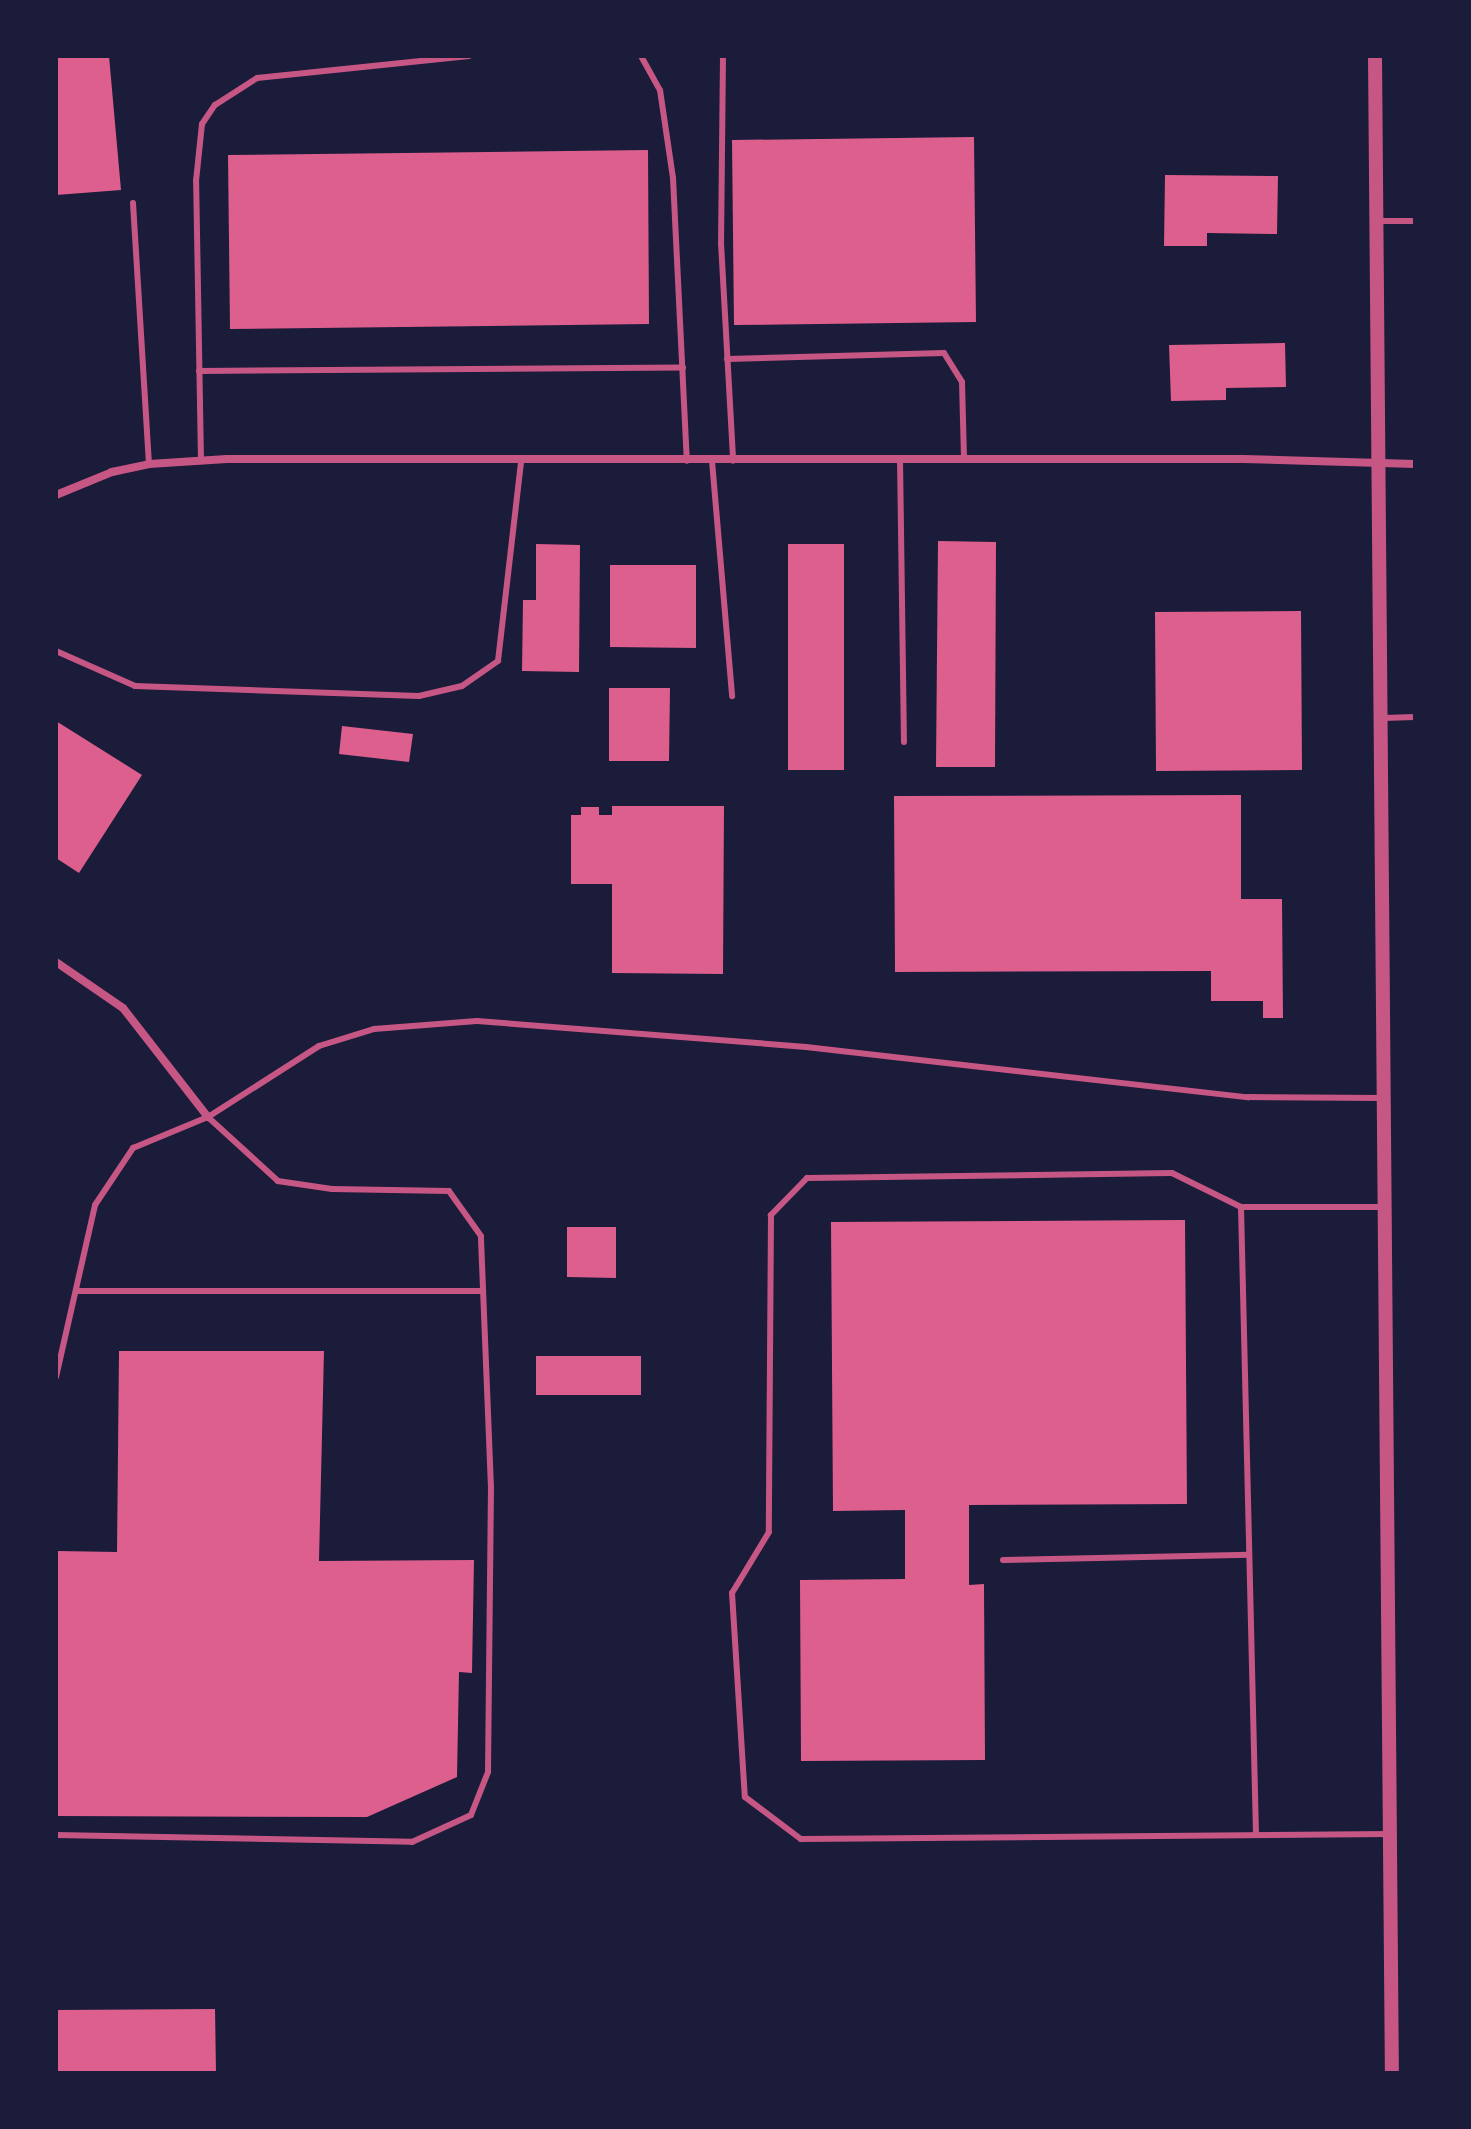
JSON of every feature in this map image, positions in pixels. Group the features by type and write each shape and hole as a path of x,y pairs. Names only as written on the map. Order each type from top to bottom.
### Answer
{"street":[{"path":"1375,56 1392,2073"},
{"path":"56,495 112,472 149,464 201,461 964,458 1415,464"},
{"path":"56,962 123,1008 208,1117"}],"lane":[{"path":"201,461 196,181 202,124 215,105 257,78 469,56"},
{"path":"641,56 660,90 673,178 687,461"},
{"path":"723,56 721,243 733,461"},
{"path":"133,203 149,464"},
{"path":"1377,221 1415,221"},
{"path":"727,359 944,353 962,382 964,458"},
{"path":"199,371 683,368"},
{"path":"900,458 904,742"},
{"path":"712,461 732,696"},
{"path":"56,651 135,686 419,696 462,686 498,661 521,462"},
{"path":"1382,718 1415,717"},
{"path":"56,1377 95,1205 133,1148 208,1117 319,1046 374,1029 477,1021 806,1047 1248,1097 1385,1098"},
{"path":"56,1835 412,1842 471,1815 488,1772 491,1488 481,1236 449,1191 332,1189 278,1181 208,1117"},
{"path":"1386,1207 1241,1207 1172,1173 807,1178 771,1215 769,1532 732,1593 745,1797 801,1839 1390,1834"},
{"path":"1241,1207 1256,1835"},
{"path":"77,1291 483,1291"},
{"path":"1003,1560 1249,1555"}],"building":[{"path":"56,56 109,56 121,190 56,195"},
{"path":"974,137 976,322 734,325 732,140"},
{"path":"648,150 649,324 230,329 228,155"},
{"path":"1165,175 1278,176 1277,234 1207,233 1207,246 1164,246"},
{"path":"1285,343 1286,387 1226,388 1226,400 1171,401 1169,345"},
{"path":"938,541 996,542 995,767 936,767"},
{"path":"536,544 580,545 579,672 522,671 523,600 536,600"},
{"path":"788,544 844,544 844,770 788,770"},
{"path":"610,565 696,565 696,648 610,647"},
{"path":"1301,611 1302,770 1156,771 1155,612"},
{"path":"609,688 670,688 669,761 609,761"},
{"path":"56,721 142,775 79,873 56,858"},
{"path":"342,726 413,734 409,762 339,754"},
{"path":"1241,795 1241,899 1282,899 1283,1018 1263,1018 1263,1001 1211,1001 1211,971 895,972 894,796"},
{"path":"612,806 724,806 723,974 612,973 612,884 571,884 571,815 581,815 581,807 599,807 599,815 612,815"},
{"path":"1185,1220 1187,1504 969,1505 969,1585 984,1584 985,1760 801,1761 800,1580 905,1579 905,1510 833,1511 831,1222"},
{"path":"567,1227 616,1227 616,1278 567,1277"},
{"path":"119,1351 324,1351 319,1561 474,1560 472,1673 459,1672 457,1777 367,1817 56,1816 57,1551 117,1552"},
{"path":"536,1356 641,1356 641,1395 536,1395"},
{"path":"215,2009 216,2073 56,2073 56,2010"}]}
